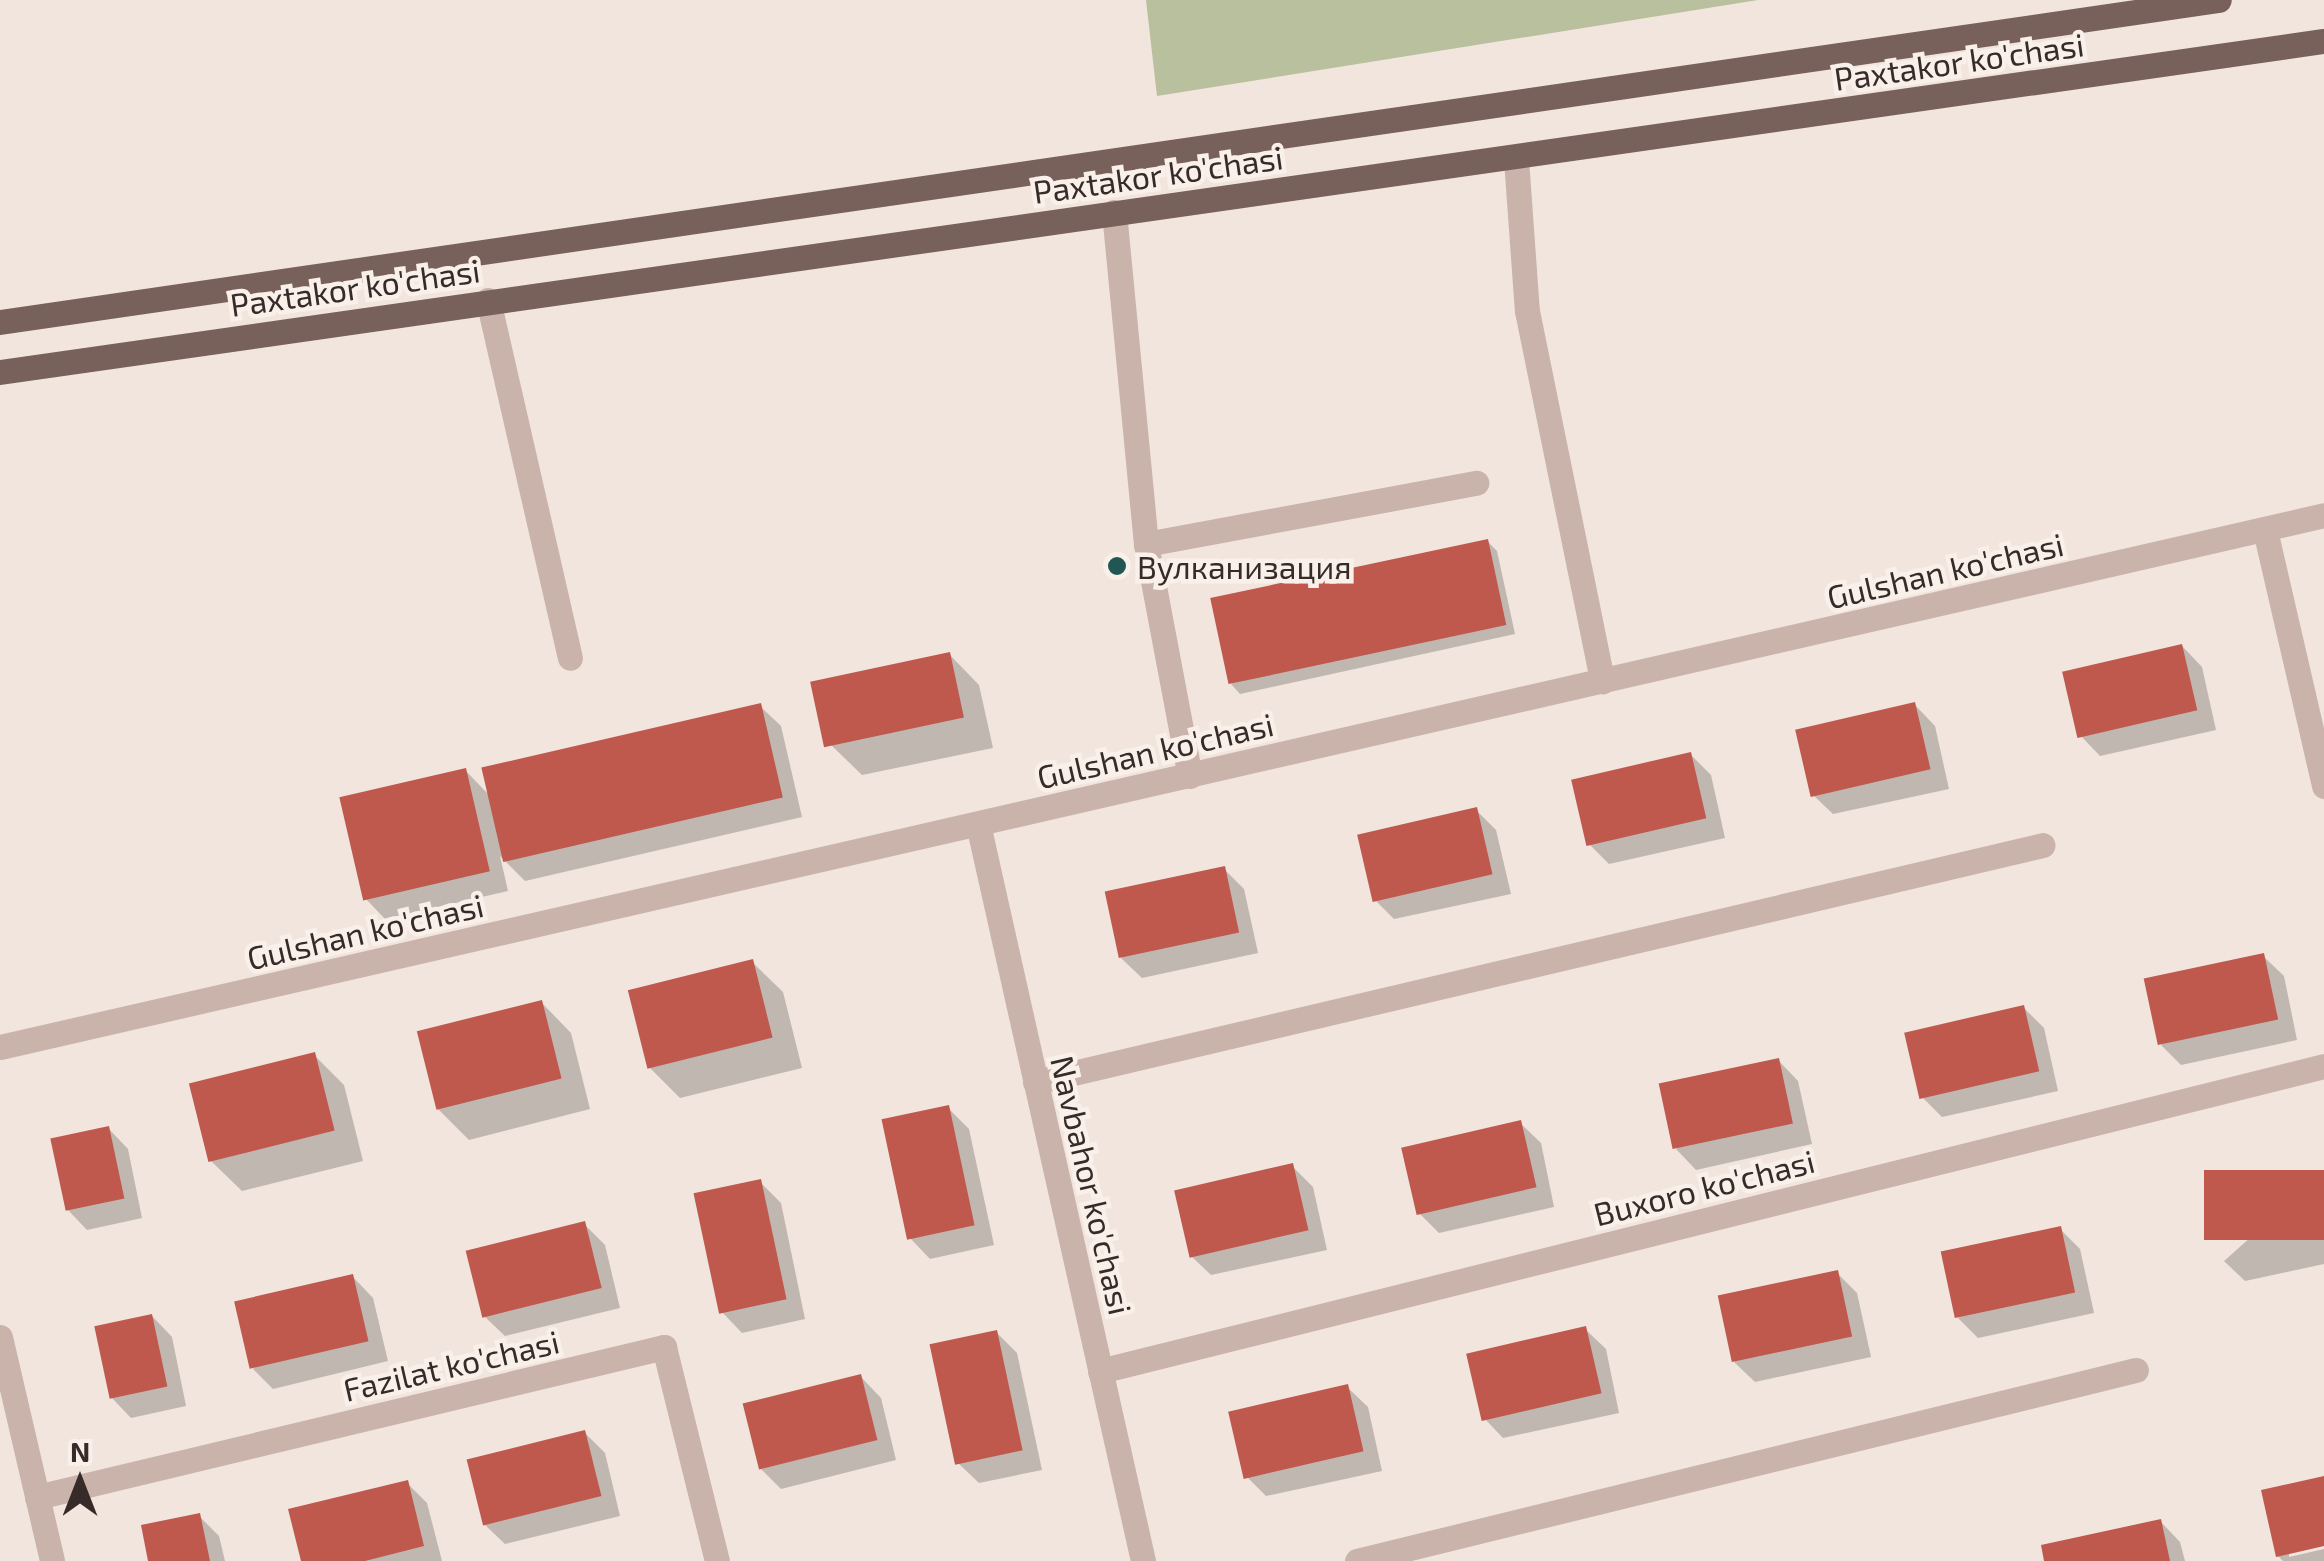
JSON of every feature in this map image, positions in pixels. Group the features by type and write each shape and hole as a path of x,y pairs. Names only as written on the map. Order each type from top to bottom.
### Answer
{"main road":[{"name":"Paxtakor ko'chasi","path":"0,322 2219,0"},
{"name":"Paxtakor ko'chasi","path":"0,372 2324,41"}],"street":[{"path":"1516,159 1527,311 1602,682"},
{"path":"1114,212 1146,544 1190,776"},
{"path":"488,300 570,658"},
{"path":"1146,544 1476,484"},
{"name":"Gulshan ko'chasi","path":"0,1047 2324,515"},
{"path":"2264,530 2324,786"},
{"name":"Navbahor ko'chasi","path":"978,824 1143,1561"},
{"path":"1035,1082 2042,844"},
{"name":"Buxoro ko'chasi","path":"1100,1371 2324,1066"},
{"path":"0,1337 52,1561"},
{"name":"Fazilat ko'chasi","path":"38,1497 664,1347 717,1561"},
{"path":"1357,1561 2136,1370"}],"green space":[{"path":"1146,0 1758,0 1157,96"}],"building":[{"path":"1488,539 1506,625 1229,684 1210,598"},
{"path":"2182,644 2197,710 2077,738 2062,672"},
{"path":"950,652 964,718 824,747 810,682"},
{"path":"1915,702 1931,769 1811,797 1795,730"},
{"path":"761,703 783,798 503,862 481,768"},
{"path":"1691,752 1706,818 1586,846 1571,780"},
{"path":"466,768 490,871 363,901 339,797"},
{"path":"1477,807 1493,874 1373,902 1357,835"},
{"path":"1225,866 1239,933 1119,958 1105,892"},
{"path":"2264,953 2278,1020 2158,1045 2144,979"},
{"path":"753,959 773,1038 647,1069 628,990"},
{"path":"542,1000 562,1079 436,1110 417,1031"},
{"path":"2024,1005 2039,1071 1919,1099 1904,1033"},
{"path":"315,1052 335,1131 208,1162 189,1083"},
{"path":"1779,1058 1793,1124 1673,1149 1659,1084"},
{"path":"949,1105 975,1225 907,1240 882,1119"},
{"path":"1521,1120 1537,1187 1417,1215 1401,1148"},
{"path":"109,1126 124,1198 66,1211 50,1138"},
{"path":"1293,1163 1309,1230 1190,1258 1174,1190"},
{"path":"2204,1170 2324,1170 2324,1240 2204,1240"},
{"path":"761,1179 787,1299 719,1314 694,1193"},
{"path":"585,1221 602,1288 482,1318 466,1251"},
{"path":"2061,1226 2075,1293 1955,1318 1941,1252"},
{"path":"1838,1270 1852,1337 1732,1362 1718,1296"},
{"path":"353,1274 369,1341 250,1369 234,1301"},
{"path":"152,1314 167,1386 110,1399 94,1326"},
{"path":"1586,1326 1602,1393 1482,1421 1466,1354"},
{"path":"997,1330 1023,1450 955,1465 930,1344"},
{"path":"861,1374 877,1440 759,1469 743,1404"},
{"path":"1348,1384 1364,1451 1244,1479 1228,1412"},
{"path":"585,1430 601,1496 483,1525 467,1460"},
{"path":"2324,1476 2324,1546 2276,1557 2261,1490"},
{"path":"408,1480 424,1546 365,1561 301,1561 288,1509"},
{"path":"200,1513 210,1561 148,1561 141,1525"},
{"path":"2161,1519 2170,1561 2044,1561 2041,1545"}],"place":[{"name":"Вулканизация","path":"1117,566"}]}
